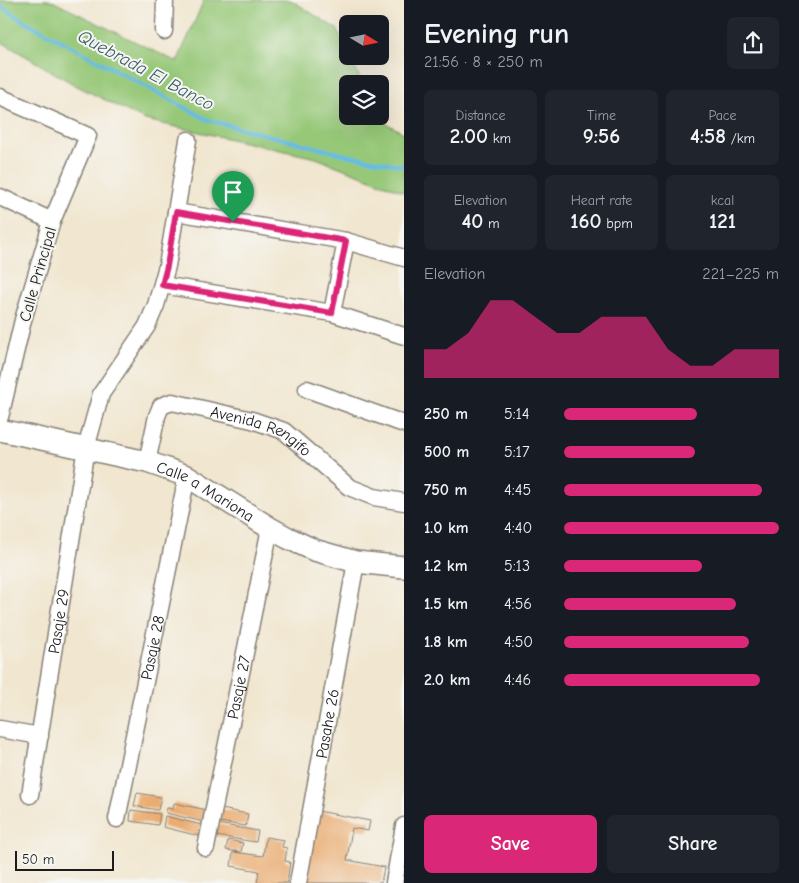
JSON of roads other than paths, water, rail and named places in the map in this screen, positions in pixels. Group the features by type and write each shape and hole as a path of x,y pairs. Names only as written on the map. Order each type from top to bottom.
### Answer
{"main road":[{"name":"Calle a Mariona","path":"0,430 147,462 187,476 270,528 314,550 356,562 404,567"}],"street":[{"path":"164,0 164,31"},
{"name":"Calle Principal","path":"0,97 88,136 52,221 23,320 0,417"},
{"name":"Pasaje 29","path":"30,795 86,448 101,394 148,326 156,305 167,266 188,140"},
{"path":"0,197 52,221"},
{"path":"176,212 346,241 404,258"},
{"path":"332,313 346,241"},
{"path":"162,285 332,313 404,336"},
{"path":"307,389 404,424"},
{"name":"Avenida Rengifo","path":"147,462 156,416 161,406 172,402 252,420 284,432 350,487 374,497 404,502"},
{"name":"Pasaje 28","path":"117,819 187,476"},
{"name":"Pasaje 27","path":"206,848 270,528"},
{"name":"Pasahe 26","path":"298,883 356,562"},
{"path":"0,729 40,736"},
{"path":"394,883 404,826"}],"waterway":[{"name":"Quebrada El Banco","path":"0,6 24,21 208,120 346,155 404,166"}]}
